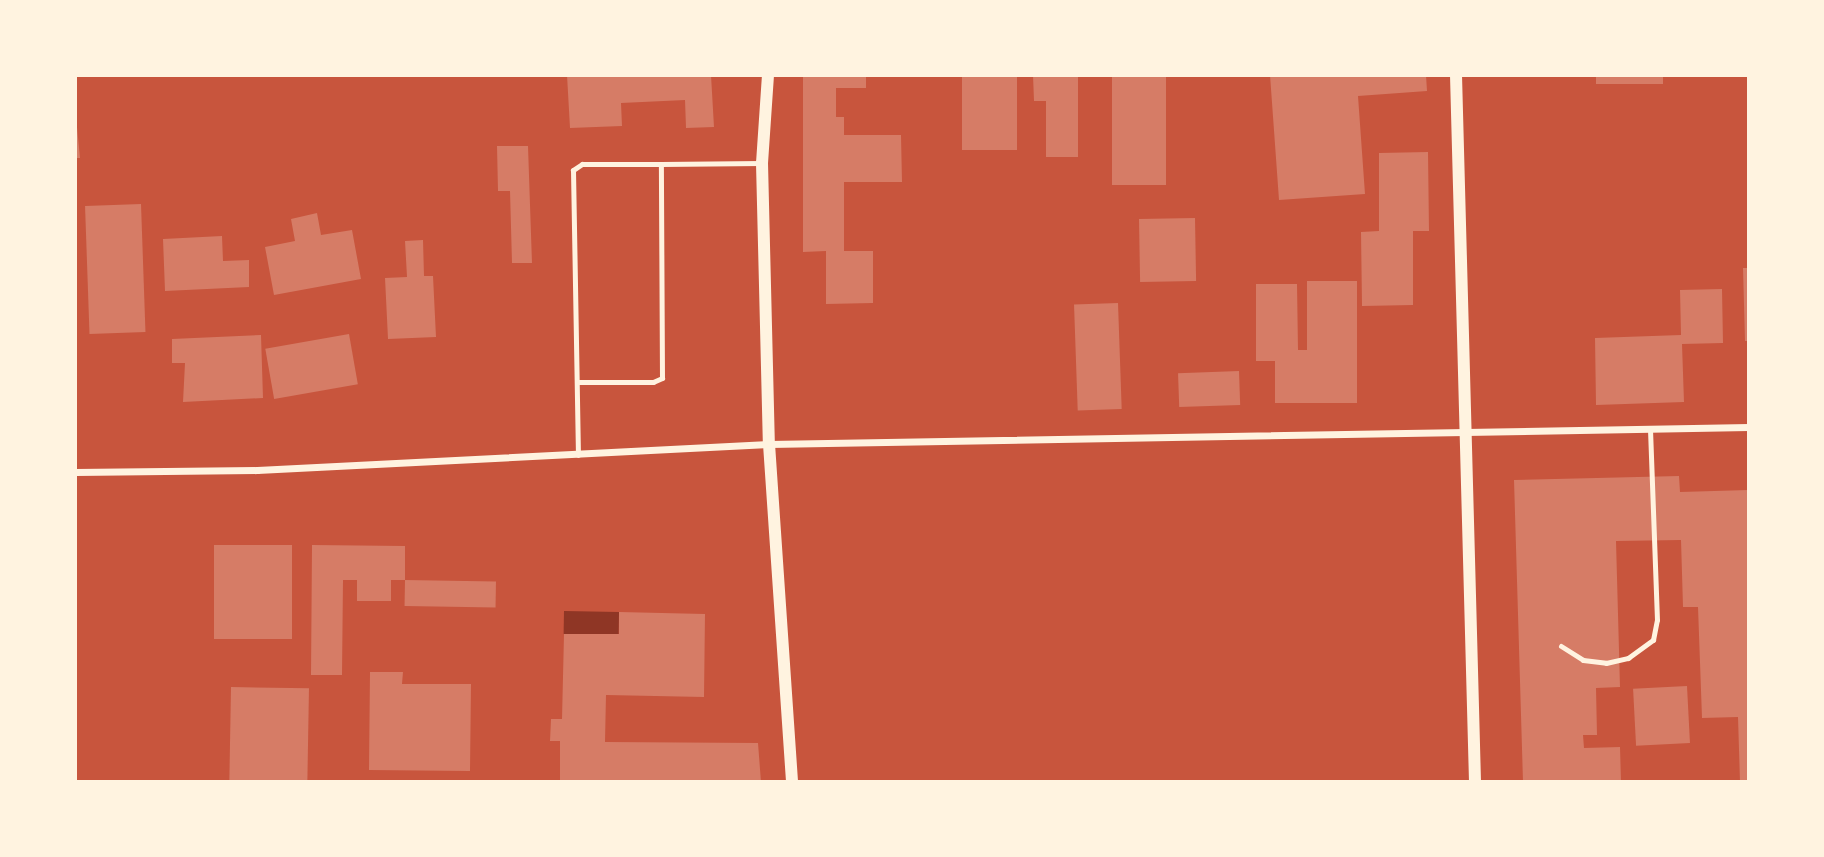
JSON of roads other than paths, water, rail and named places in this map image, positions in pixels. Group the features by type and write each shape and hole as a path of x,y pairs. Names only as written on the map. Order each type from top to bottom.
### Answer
{"street":[{"path":"768,75 762,163 769,444 792,782"},
{"path":"1456,75 1475,782"},
{"path":"75,472 257,470 769,444 1749,427"}],"lane":[{"path":"578,455 573,170 582,164 762,163"},
{"path":"577,382 653,382 662,378 661,164"},
{"path":"1561,646 1583,660 1606,663 1628,658 1653,639 1657,620 1650,429"}]}
